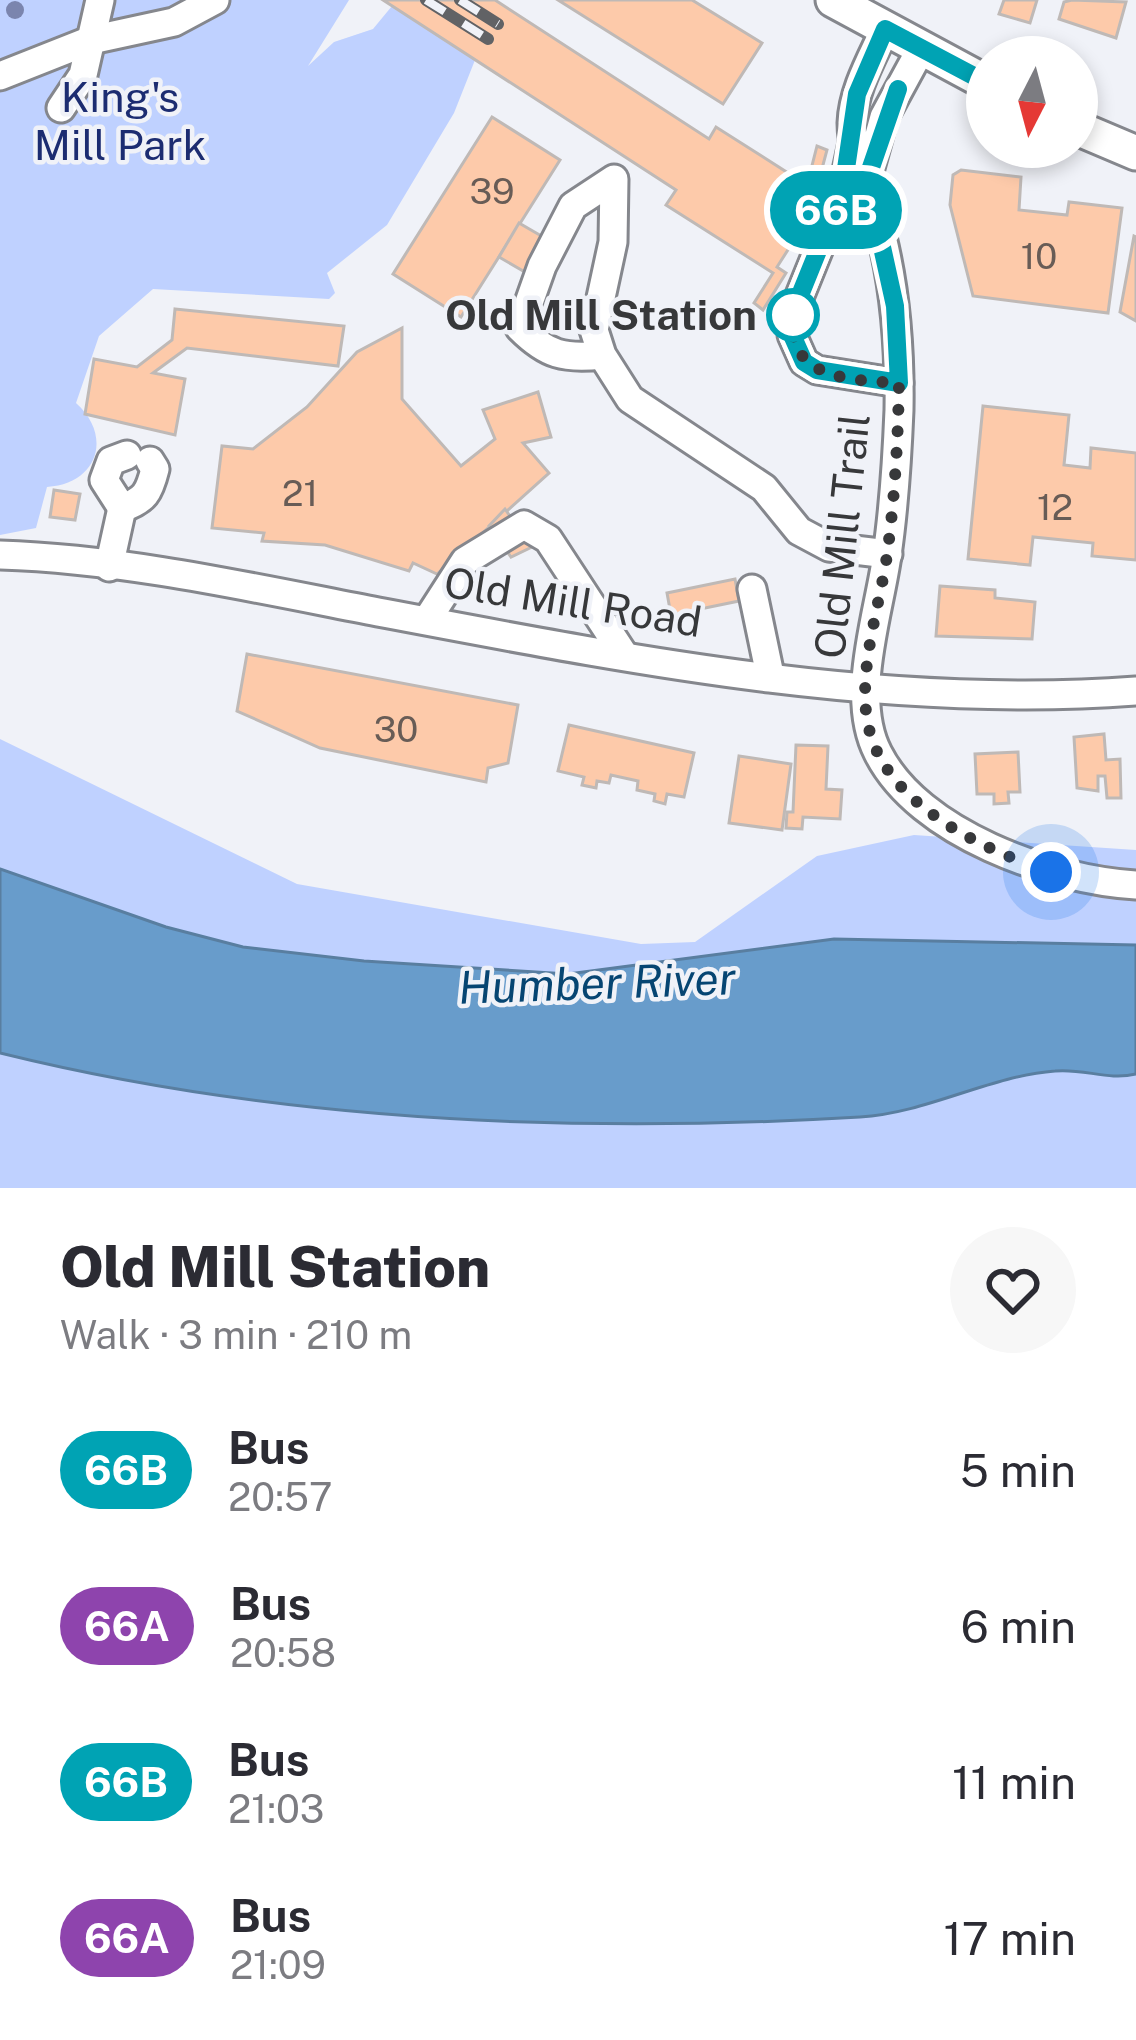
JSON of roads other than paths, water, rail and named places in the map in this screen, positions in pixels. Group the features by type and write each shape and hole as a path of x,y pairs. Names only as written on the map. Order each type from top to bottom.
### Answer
{"main road":[{"path":"833,0 966,72"},
{"path":"1098,137 1136,153"}],"street":[{"path":"61,107 83,75 100,0"},
{"path":"0,76 91,40 174,22 215,0"},
{"name":"Old Mill Trail","path":"885,29 857,94 853,140 867,179 895,306 899,383 888,554 867,690 872,741 890,774 941,820 1023,863 1078,880 1136,885"},
{"name":"Old Mill Trail","path":"867,179 884,117 921,49"},
{"path":"853,140 843,189 796,305 792,335 804,362 817,370 899,383"},
{"path":"602,355 573,358 544,352 520,328 542,266 573,206 614,179 613,242 594,330 602,355 630,399 764,488 799,532 829,547 888,554"},
{"path":"109,567 122,508 104,480 111,461 139,458 155,470 149,490 143,500 122,508"},
{"path":"427,620 465,560 524,524 548,539 624,655"},
{"name":"Old Mill Road","path":"0,555 208,580 624,655 867,690 1042,698 1136,691"},
{"path":"752,590 770,675"}],"water":[{"name":"Humber River","path":"0,869 166,927 243,947 364,961 568,974 834,939 1136,945 1136,1074 1030,1074 909,1109 860,1117 645,1124 428,1117 320,1108 105,1076 0,1053"}],"railway":[{"path":"426,0 488,39"},
{"path":"460,0 498,24"}],"place":[{"name":"Old Mill Station","path":"793,315"}],"park label":[{"name":"King's Mill Park","path":"120,121"}]}
